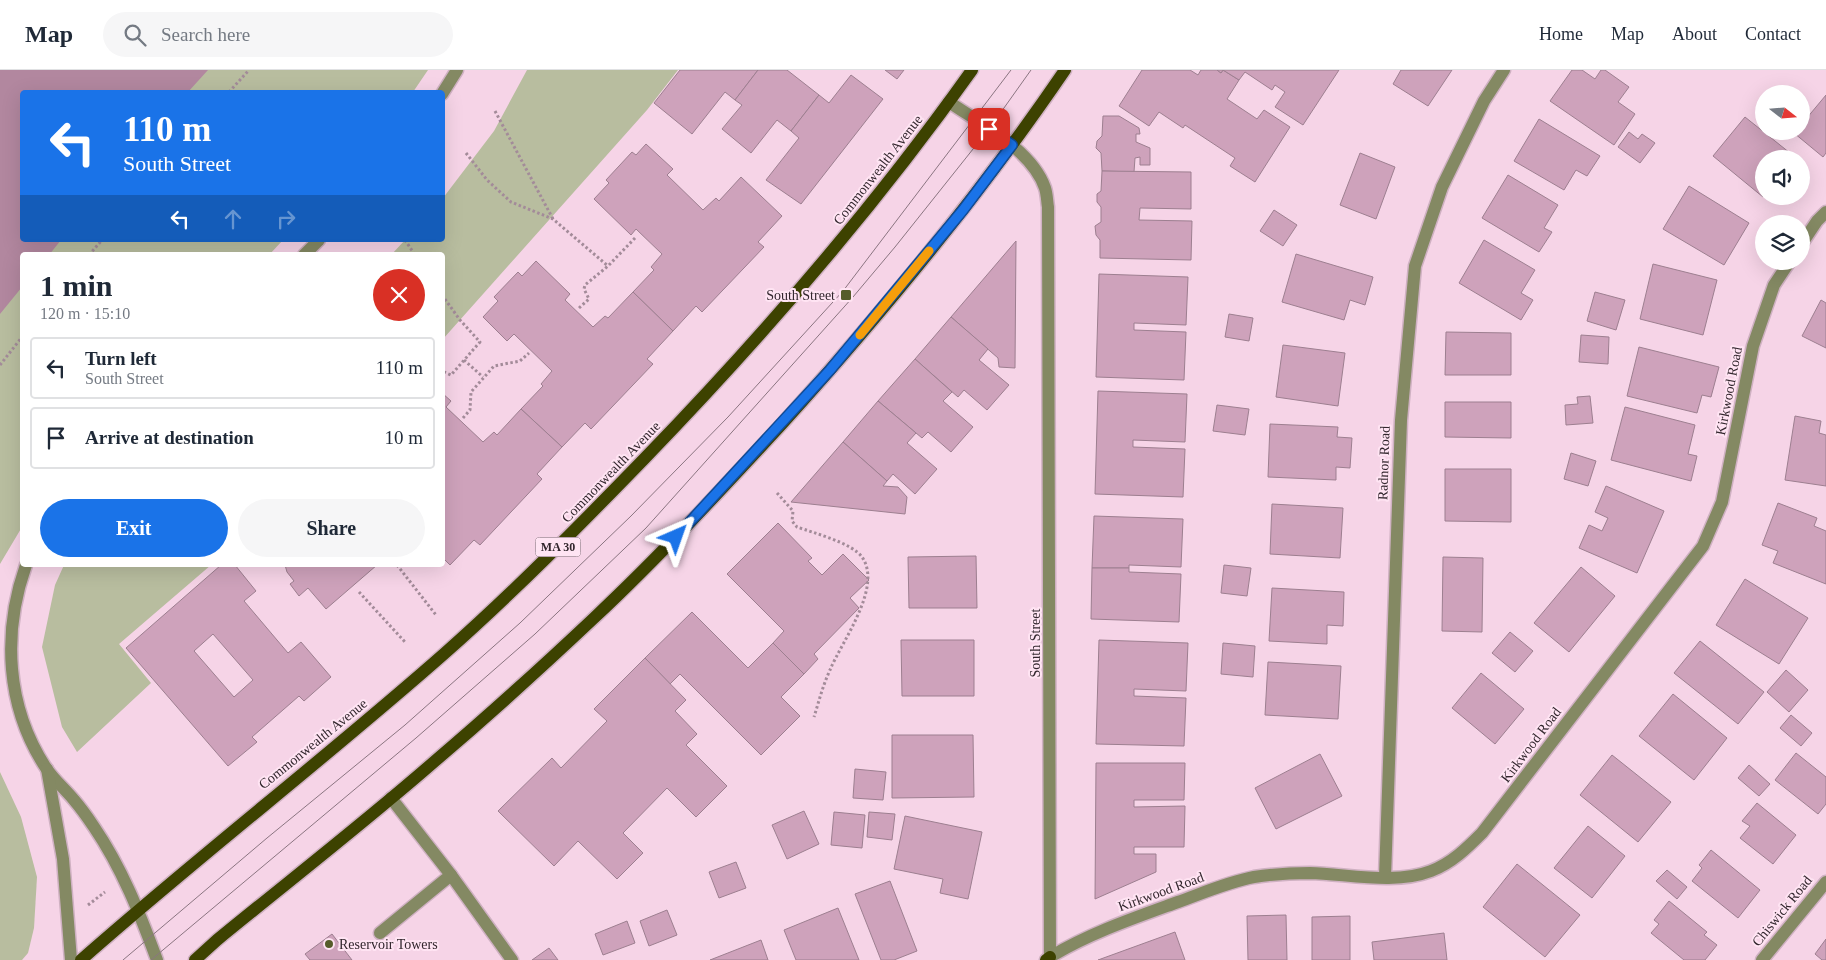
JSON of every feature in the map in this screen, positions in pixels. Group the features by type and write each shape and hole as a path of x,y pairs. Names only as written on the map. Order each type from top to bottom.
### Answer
{"main road":[{"name":"Commonwealth Avenue","path":"81,960 444,654 526,580 683,419 759,336 832,252 903,164 972,70"},
{"path":"195,960 433,763 597,616 676,537 830,370 963,210 1065,70"}],"street":[{"path":"444,90 457,70"},
{"name":"Radnor Road","path":"1385,878 1401,420 1415,266 1442,187 1484,101 1504,70"},
{"name":"South Street","path":"949,102 1025,156 1035,168 1046,189 1048,207 1048,959"},
{"path":"1810,233 1826,212"},
{"path":"307,252 317,242"},
{"name":"Kirkwood Road","path":"1048,959 1077,941 1112,926 1225,885 1278,874 1310,873 1385,878 1411,876 1432,871 1451,861 1467,849 1482,833 1702,546 1722,502 1753,346 1774,285 1784,270"},
{"path":"25,567 14,608 10,639 12,672 18,704 27,732 47,769 95,828 123,875 158,960"},
{"path":"47,769 63,859 71,960"},
{"path":"391,798 451,875 512,960"},
{"path":"380,933 451,875"},
{"name":"Chiswick Road","path":"1762,960 1826,882"}],"path":[{"path":"231,90 249,70"},
{"path":"495,111 553,219"},
{"path":"466,153 487,180 511,202 553,219 608,266"},
{"path":"579,308 589,299 584,289 585,285 608,266 636,237"},
{"path":"92,252 100,242"},
{"path":"445,298 460,320 480,342 451,376 445,373"},
{"path":"0,365 20,340"},
{"path":"463,418 470,410 471,392 494,366 520,361 528,353"},
{"path":"464,360 483,378"},
{"path":"777,493 793,511 792,521 797,527 853,548 862,558 868,572 869,582 862,605 830,670 814,717"},
{"path":"399,567 436,615"},
{"path":"359,592 405,642"},
{"path":"82,910 110,888"}],"green space":[{"path":"0,70 428,70 414,90 20,90 20,242 281,242 272,252 20,252 20,530 0,564"},
{"path":"527,70 678,70 647,110 445,337 445,252 394,252 403,242 445,242 445,195 494,131"},
{"path":"63,567 209,567 119,644 151,683 77,752 62,727 42,647 55,585"},
{"path":"0,772 21,817 37,877 34,928 28,953 22,960 0,960"}],"shaded area":[{"path":"0,70 208,70 190,90 20,90 20,242 59,242 51,252 20,252 20,289 0,314"}],"building":[{"path":"680,70 758,70 735,100 725,92 692,134 654,103"},
{"path":"758,70 787,70 819,95 791,131 777,120 751,153 722,129 742,105 735,100"},
{"path":"885,70 904,70 897,79"},
{"path":"1142,70 1190,70 1198,75 1201,70 1217,70 1221,73 1223,70 1239,80 1227,99 1257,119 1264,110 1290,127 1255,182 1230,166 1235,158 1185,125 1183,128 1159,112 1149,126 1119,106"},
{"path":"1223,70 1339,70 1303,125 1275,107 1285,92 1275,85 1272,90 1245,72 1239,80"},
{"path":"1401,70 1452,70 1428,106 1393,84"},
{"path":"1572,70 1582,70 1595,79 1601,70 1605,70 1629,87 1618,102 1635,114 1614,145 1550,101"},
{"path":"851,75 883,99 801,204 766,180 799,138 791,131 819,95 829,103"},
{"path":"1826,95 1826,153 1823,157 1802,140 1810,140 1810,114"},
{"path":"1103,116 1119,116 1139,128 1140,134 1136,134 1136,142 1150,148 1150,165 1140,165 1140,157 1135,158 1134,172 1102,171 1101,153 1096,148 1097,141 1102,136"},
{"path":"1745,117 1755,125 1755,140 1774,140 1786,150 1755,150 1755,190 1713,156"},
{"path":"1539,119 1600,156 1587,176 1576,170 1564,190 1514,161"},
{"path":"1629,132 1638,139 1642,134 1655,143 1640,163 1618,147"},
{"path":"646,144 673,169 667,175 703,210 716,198 719,201 741,177 782,216 758,242 764,247 702,312 696,306 673,331 633,292 654,270 651,267 662,254 636,229 631,235 594,199 609,183 606,180 632,152 636,155"},
{"path":"1360,153 1395,167 1376,219 1340,205"},
{"path":"1102,171 1191,172 1191,209 1140,208 1139,220 1192,221 1191,260 1100,258 1100,240 1096,235 1095,226 1101,222 1101,207 1097,202 1097,194 1101,191"},
{"path":"1508,175 1558,205 1544,228 1552,232 1539,252 1482,218"},
{"path":"1689,186 1749,223 1724,265 1663,229"},
{"path":"1274,210 1297,225 1283,246 1260,231"},
{"path":"1484,240 1535,270 1521,293 1533,300 1521,320 1459,283"},
{"path":"1016,241 1015,368 999,367 998,358 951,317"},
{"path":"1296,254 1373,277 1365,305 1350,300 1344,320 1282,302"},
{"path":"536,261 570,294 565,300 593,327 605,316 608,318 633,292 673,331 647,359 653,364 591,429 585,423 562,447 521,409 543,386 541,384 552,371 514,334 507,341 483,317 498,301 494,297 518,272 522,276"},
{"path":"1653,264 1717,280 1703,335 1640,319"},
{"path":"1099,274 1188,277 1186,325 1134,323 1134,330 1186,332 1184,380 1096,377"},
{"path":"1595,292 1625,300 1616,330 1587,321"},
{"path":"1821,300 1826,303 1826,348 1802,336"},
{"path":"1229,314 1253,318 1249,341 1225,337"},
{"path":"951,317 988,349 979,360 1009,385 987,410 964,390 958,397 915,359"},
{"path":"1446,332 1511,333 1511,375 1445,375"},
{"path":"1581,335 1609,337 1608,364 1579,362"},
{"path":"1283,345 1345,353 1338,406 1276,397"},
{"path":"1639,347 1719,367 1711,397 1702,395 1697,413 1627,396"},
{"path":"915,359 952,392 943,401 973,427 951,452 928,432 922,438 878,401"},
{"path":"1098,391 1187,394 1185,442 1133,440 1133,447 1185,449 1183,497 1095,494"},
{"path":"445,396 451,401 446,407 483,442 494,432 497,435 521,409 562,447 537,474 542,479 480,545 474,540 450,565 445,560"},
{"path":"1590,396 1593,423 1566,425 1565,405 1578,404 1577,397"},
{"path":"878,401 916,433 907,443 937,469 915,494 893,474 887,481 843,442"},
{"path":"1445,402 1511,402 1511,438 1445,437"},
{"path":"1217,405 1249,409 1245,435 1213,431"},
{"path":"1625,407 1695,425 1688,454 1697,456 1691,481 1611,460"},
{"path":"1795,416 1821,421 1819,433 1826,435 1826,486 1785,480"},
{"path":"1270,424 1338,427 1337,437 1352,438 1350,468 1336,467 1336,480 1268,477"},
{"path":"843,442 887,481 883,486 898,487 907,497 905,514 791,502"},
{"path":"1571,453 1596,461 1588,486 1564,479"},
{"path":"1445,469 1511,469 1511,522 1445,521"},
{"path":"1606,486 1664,511 1637,573 1579,548 1589,525 1602,531 1608,518 1595,512"},
{"path":"1778,503 1817,518 1814,526 1826,531 1826,584 1773,563 1778,551 1762,545"},
{"path":"1272,504 1343,508 1340,558 1270,554"},
{"path":"1094,516 1183,519 1181,567 1129,565 1129,568 1092,568"},
{"path":"778,523 812,558 808,561 822,575 843,554 869,580 850,598 859,608 814,654 818,659 804,674 773,643 784,631 727,574"},
{"path":"976,556 977,608 909,608 908,557"},
{"path":"1443,557 1483,558 1482,632 1442,631"},
{"path":"1224,565 1251,568 1247,596 1221,593"},
{"path":"219,567 237,567 256,591 244,601 288,653 301,642 331,677 304,701 299,696 252,737 257,742 228,766 126,648","holes":["213,634 253,680 234,697 194,651"]},
{"path":"286,567 375,567 326,609 308,588 299,596 290,584 294,581"},
{"path":"1581,567 1615,596 1569,652 1534,623"},
{"path":"1092,568 1129,568 1129,572 1181,574 1179,622 1091,619"},
{"path":"1745,579 1808,618 1779,664 1716,625"},
{"path":"1272,588 1344,592 1343,626 1327,625 1327,644 1269,641"},
{"path":"692,612 748,668 773,643 804,674 781,697 800,716 761,755 680,674 670,684 645,658"},
{"path":"1510,632 1533,651 1515,672 1492,653"},
{"path":"901,640 974,640 974,696 902,696"},
{"path":"1099,640 1188,643 1186,691 1134,689 1134,696 1186,698 1184,746 1096,744"},
{"path":"1700,641 1764,692 1738,724 1674,673"},
{"path":"1223,643 1255,646 1253,677 1221,674"},
{"path":"645,658 686,700 675,711 697,734 686,745 727,786 696,817 667,788 623,833 643,853 617,879 578,841 554,866 498,811 552,758 561,768 607,721 594,709"},
{"path":"1268,662 1341,666 1338,719 1265,715"},
{"path":"1786,670 1808,690 1789,712 1767,692"},
{"path":"1481,673 1524,709 1495,744 1452,708"},
{"path":"1673,694 1727,738 1694,780 1639,736"},
{"path":"1791,715 1812,733 1801,746 1780,728"},
{"path":"892,735 973,735 974,797 892,798"},
{"path":"1796,753 1826,777 1826,804 1818,814 1775,780"},
{"path":"1320,754 1342,796 1276,829 1255,788"},
{"path":"1612,755 1671,802 1638,842 1580,795"},
{"path":"1096,763 1185,763 1184,800 1134,800 1134,807 1185,806 1184,847 1134,847 1134,854 1156,854 1156,872 1095,899"},
{"path":"1749,765 1770,784 1759,796 1738,778"},
{"path":"855,769 886,772 883,800 853,798"},
{"path":"1757,803 1796,835 1773,864 1740,838 1750,826 1742,821"},
{"path":"804,811 819,844 787,859 772,825"},
{"path":"834,812 865,815 862,848 831,845"},
{"path":"869,812 895,814 892,840 867,837"},
{"path":"905,816 982,832 968,899 940,893 943,879 894,869"},
{"path":"1588,826 1625,856 1592,898 1554,868"},
{"path":"1711,850 1760,890 1738,918 1692,881 1702,868 1699,865"},
{"path":"736,862 746,888 719,898 709,872"},
{"path":"1517,864 1580,915 1545,957 1483,907"},
{"path":"1667,870 1687,887 1677,899 1656,881"},
{"path":"890,881 917,951 894,960 881,960 855,894"},
{"path":"1669,901 1707,932 1704,935 1717,945 1705,960 1684,960 1651,933 1659,924 1654,920"},
{"path":"838,908 859,960 796,960 784,930"},
{"path":"667,910 677,935 649,946 640,921"},
{"path":"1286,915 1287,960 1248,960 1247,916"},
{"path":"1350,916 1350,960 1312,960 1312,917"},
{"path":"627,921 635,943 603,955 595,934"},
{"path":"1175,932 1185,960 1098,960"},
{"path":"1444,933 1447,960 1374,960 1372,942"},
{"name":"Reservoir Towers","path":"332,934 352,960 310,960 305,954"},
{"path":"1826,939 1826,960 1822,960 1815,954"},
{"path":"761,940 768,960 710,960"},
{"path":"549,948 558,960 532,960"}],"tram line":[{"path":"123,960 267,838 405,725 520,623 631,516 728,417 843,291 1011,70"},
{"path":"151,960 416,738 535,634 646,528 853,297 989,129 1031,70"}],"slow traffic":[{"path":"860,335 929,251"}],"place":[{"name":"South Street","path":"846,295"},
{"name":"Reservoir Towers","path":"329,944"}],"route":[{"path":"676,537 754,455 830,370 963,210 1012,145 989,129"}]}
